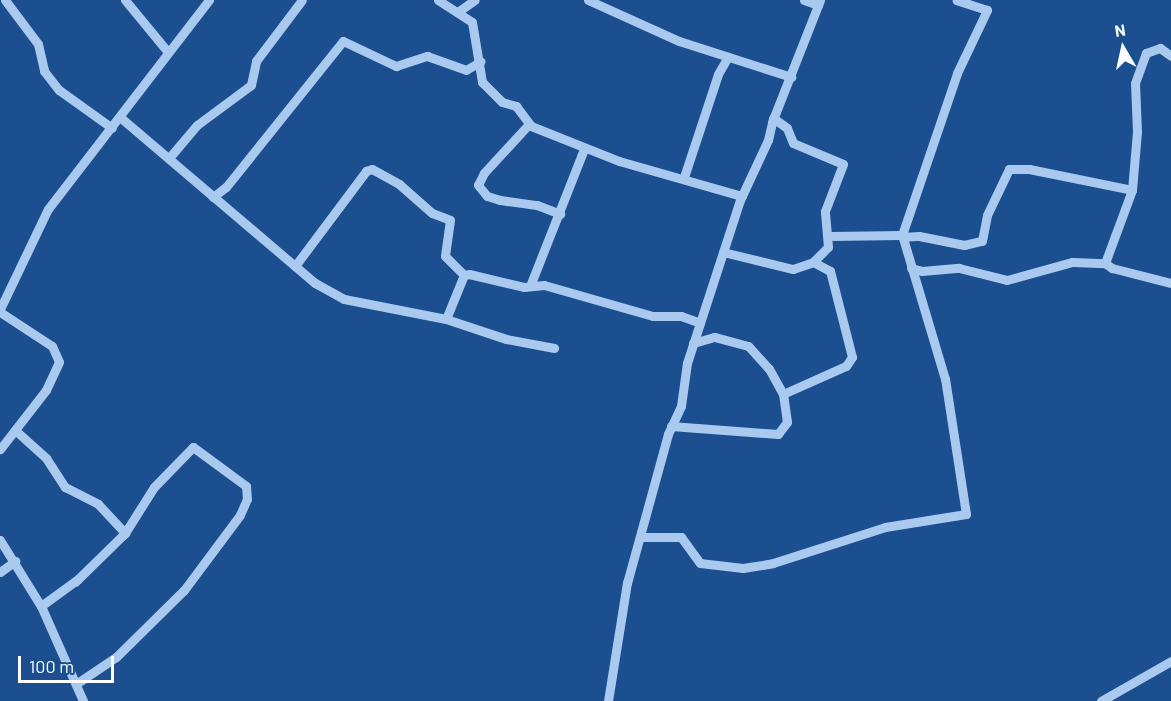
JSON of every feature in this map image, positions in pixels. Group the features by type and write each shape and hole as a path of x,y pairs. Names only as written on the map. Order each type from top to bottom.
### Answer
{"street":[{"path":"5,0 38,44 44,71 59,90 112,128"},
{"path":"125,0 167,51"},
{"path":"0,449 46,390 58,368 58,356 52,346 0,311 48,209 121,118 167,51 209,0"},
{"path":"169,158 197,125 251,85 256,61 302,0"},
{"path":"438,0 459,11 472,22 481,61 483,82 487,90 502,102 516,105 529,124 543,134 584,149 742,196"},
{"path":"459,11 474,0"},
{"path":"588,0 679,41 791,77"},
{"path":"608,701 627,583 643,537 671,426 681,406 693,343 742,196 768,140 773,118 819,3 804,0"},
{"path":"957,0 987,10"},
{"path":"643,537 681,537 700,563 743,568 773,562 885,527 966,514 945,379 903,236 957,73 991,0"},
{"path":"213,197 226,187 343,41 367,50 384,63 396,66 427,56 466,70 481,61"},
{"path":"1105,263 1132,190 1137,132 1135,83 1146,53 1171,44"},
{"path":"1162,49 1171,56"},
{"path":"684,177 718,74 728,57"},
{"path":"121,118 295,266 344,299 446,319 506,339 554,348"},
{"path":"723,252 793,269 813,262 828,247 830,236 825,212 843,164 793,143 787,128 773,118"},
{"path":"529,124 484,173 478,185 487,196 537,205 560,214"},
{"path":"530,286 584,149"},
{"path":"295,266 366,171 372,169 399,184 432,213 450,220 445,256 464,276 530,286 544,285 653,316 675,315 700,323"},
{"path":"830,236 919,236 964,244 982,241 987,215 1009,169 1029,169 1132,190"},
{"path":"911,268 922,272 959,268 1007,280 1072,261 1105,263 1171,283"},
{"path":"783,394 846,366 852,357 830,271 813,262"},
{"path":"446,319 464,276"},
{"path":"671,426 778,434 786,422 783,394 769,369 748,346 714,337 693,343"},
{"path":"15,430 46,458 64,487 98,504 125,533"},
{"path":"41,606 75,582 125,533 154,487 193,447 246,486 247,499 240,515 184,590 116,657 76,684"},
{"path":"0,540 41,606 83,701"},
{"path":"0,572 15,561"},
{"path":"1101,701 1171,661"}]}
